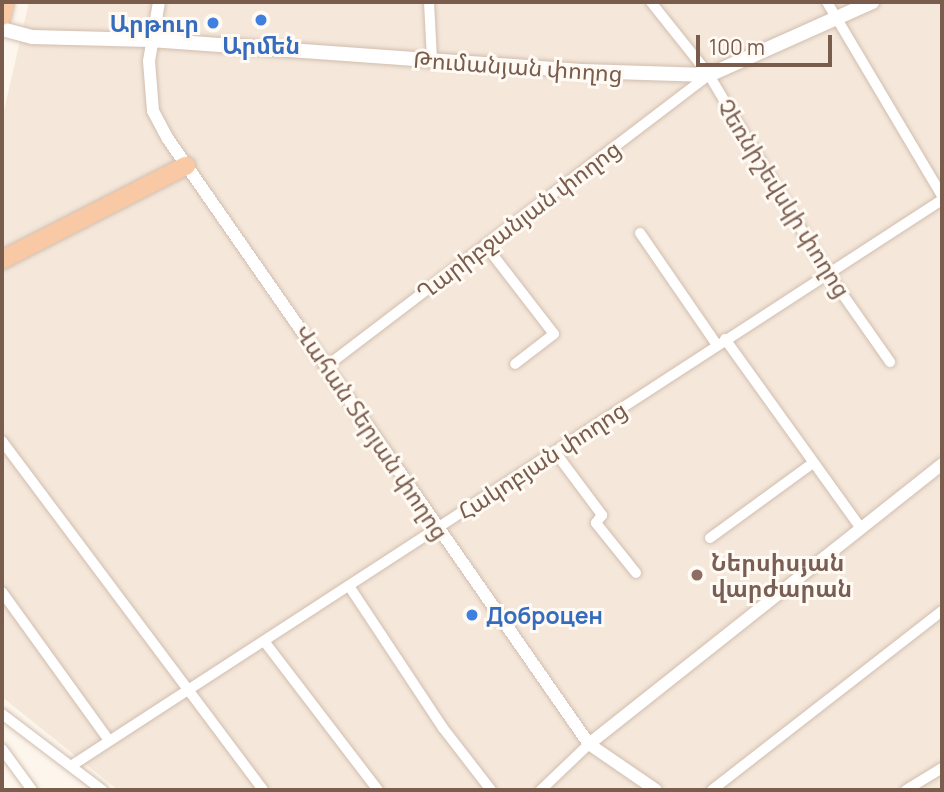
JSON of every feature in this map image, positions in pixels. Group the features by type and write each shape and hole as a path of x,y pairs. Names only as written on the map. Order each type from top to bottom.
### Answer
{"highway":[{"path":"2,16 5,2"},
{"path":"2,260 186,166"}],"main road":[{"name":"Թումանյան փողոց","path":"2,29 32,37 150,40 581,72 709,75 872,2"}],"street":[{"name":"Վահան Տերյան փողոց","path":"159,2 150,40 153,111 186,166 328,365 438,529 589,744 656,790"},
{"path":"429,2 432,60"},
{"name":"Չեռնիշեվսկի փողոց","path":"651,2 709,75 827,272 890,362"},
{"path":"827,2 942,198"},
{"name":"Ղարիբջանյան փողոց","path":"328,365 709,75"},
{"name":"Հակոբյան փողոց","path":"71,766 108,739 438,529 942,198"},
{"path":"639,233 862,528"},
{"path":"486,246 554,334 515,365"},
{"path":"2,441 184,690 263,790"},
{"path":"555,452 602,516 596,523 636,573"},
{"path":"710,538 813,463"},
{"path":"541,790 589,744 942,464"},
{"path":"349,586 443,728 491,790"},
{"path":"2,592 108,739"},
{"path":"712,790 942,611"},
{"path":"264,641 378,790"},
{"path":"2,714 102,790"},
{"path":"2,749 32,790"},
{"path":"906,790 942,768"}],"shaded area":[{"path":"29,2 942,2 942,790 118,790 2,697 2,119"}],"place":[{"name":"Արմեն","path":"261,20"},
{"name":"Արթուր","path":"213,23"},
{"name":"Ներսիսյան վարժարան","path":"697,575"},
{"name":"Доброцен","path":"472,615"}]}
